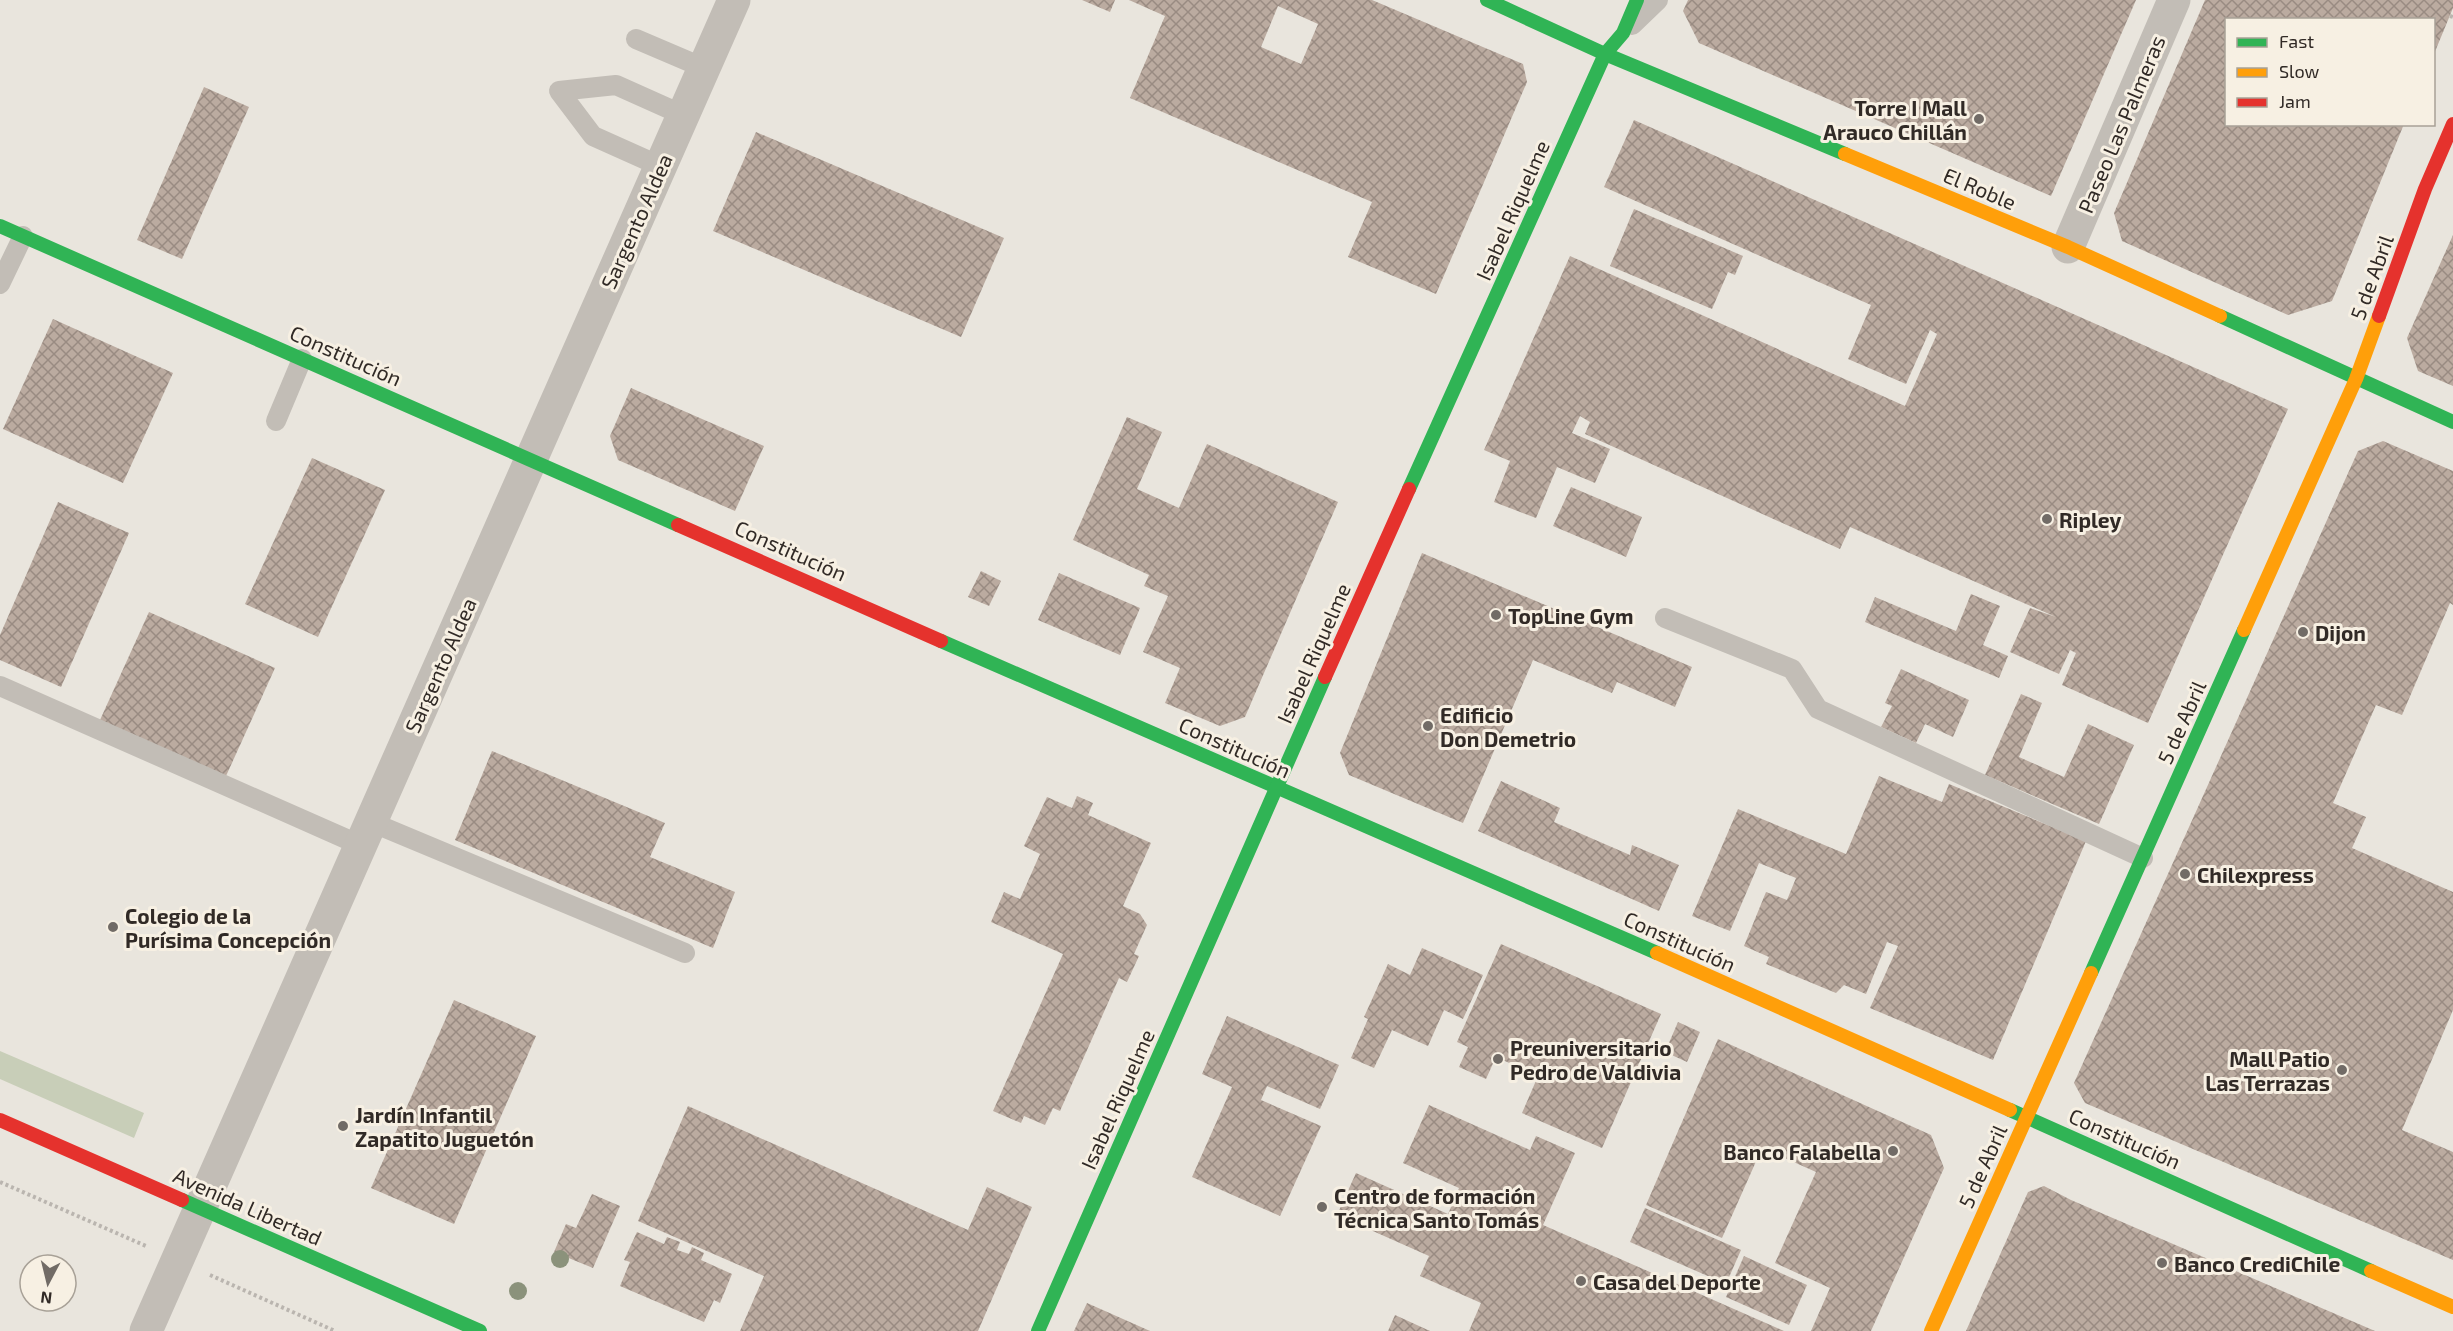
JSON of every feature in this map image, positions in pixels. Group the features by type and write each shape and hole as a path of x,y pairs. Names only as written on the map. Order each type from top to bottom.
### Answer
{"street":[{"name":"Sargento Aldea","path":"146,1331 734,0"},
{"name":"El Roble","path":"1487,0 1605,54 2068,247 2453,422"},
{"name":"Isabel Riquelme","path":"1038,1331 1275,788 1605,54 1623,33 1638,0"},
{"name":"Paseo Las Palmeras","path":"2068,247 2174,0"},
{"name":"5 de Abril","path":"1931,1331 2356,379 2424,189 2453,124"},
{"name":"Constitución","path":"0,226 2453,1306"},
{"name":"Avenida Libertad","path":"0,1120 480,1331"}],"lane":[{"path":"1623,33 1658,0"},
{"path":"636,39 704,68"},
{"path":"660,166 593,136 559,91 616,85 683,115"},
{"path":"0,284 23,236"},
{"path":"276,421 302,358"},
{"path":"1665,618 1792,669 1818,709 2143,858"},
{"path":"0,686 366,833 685,953"}],"green space":[{"path":"0,1051 144,1113 134,1138 0,1079"}],"building":[{"path":"1082,0 1115,0 1110,12"},
{"path":"1129,0 1372,0 1523,64 1527,82 1436,294 1348,257 1372,202 1130,98 1165,16","holes":["1278,6 1318,24 1301,64 1261,47"]},
{"name":"Torre I Mall Arauco Chillán","path":"1688,0 2136,0 2051,196 1699,43 1683,11"},
{"path":"2205,0 2453,0 2453,8 2435,52 2435,18 2225,18 2225,126 2403,126 2332,301 2288,315 2122,241 2114,213"},
{"path":"204,87 249,107 182,259 137,240"},
{"path":"1634,120 2288,409 2148,723 2062,685 2076,653 2070,650 2059,674 2010,652 2030,608 2056,617 1850,527 1840,549 1585,434 1590,422 1580,416 1572,433 1610,449 1595,483 1557,467 1536,518 1494,502 1510,461 1484,450 1570,256 1905,406 1937,334 1930,330 1906,384 1848,359 1871,305 1604,187"},
{"path":"756,132 1004,238 961,337 713,231"},
{"path":"1634,209 1743,256 1735,275 1728,272 1712,309 1610,266"},
{"path":"2453,235 2453,386 2418,371 2407,338"},
{"path":"53,319 173,373 123,483 3,429"},
{"path":"631,388 764,446 735,511 618,460 610,436"},
{"path":"1127,417 1162,432 1137,489 1179,508 1207,444 1338,502 1245,717 1220,726 1165,703 1180,668 1143,652 1168,596 1144,586 1149,575 1073,540"},
{"path":"2383,441 2453,471 2453,605 2450,603 2402,715 2376,705 2333,803 2366,817 2352,848 2453,892 2453,1010 2402,1130 2453,1152 2453,1260 2085,1103 2074,1083 2358,451"},
{"path":"312,458 385,490 318,637 245,604"},
{"path":"1571,487 1642,517 1626,557 1553,526"},
{"path":"58,502 129,533 61,687 0,660 0,635"},
{"path":"1422,553 1692,667 1675,707 1617,682 1612,693 1533,660 1463,823 1349,775 1340,753"},
{"path":"981,571 1001,581 989,606 968,597"},
{"path":"1059,573 1140,608 1120,655 1038,620"},
{"path":"1971,594 2000,606 1983,645 2008,656 1999,678 1865,622 1875,597 1956,631"},
{"path":"149,612 275,668 226,776 100,720"},
{"path":"1901,669 1969,700 1953,737 1925,724 1916,743 1881,727 1892,706 1885,703"},
{"path":"2021,694 2042,703 2019,757 2064,777 2088,724 2134,745 2099,824 1985,775"},
{"path":"492,751 665,823 650,857 735,892 713,948 455,840"},
{"path":"1879,776 1942,802 1949,784 2086,841 1993,1060 1870,1008 1898,946 1887,942 1866,994 1844,985 1836,993 1766,964 1769,957 1744,946 1766,892 1787,900 1796,878 1759,863 1730,931 1692,916 1738,809 1846,854"},
{"path":"1501,781 1560,808 1554,822 1630,855 1632,845 1679,865 1659,911 1478,831"},
{"path":"1077,796 1093,803 1088,815 1151,843 1123,906 1140,914 1147,925 1134,954 1139,956 1127,982 1119,978 1060,1111 1053,1108 1045,1125 1024,1116 1021,1123 993,1111 1063,954 991,922 1004,892 1020,899 1040,854 1024,846 1047,797 1072,808"},
{"path":"1501,944 1661,1014 1602,1148 1522,1113 1538,1076 1496,1057 1486,1079 1459,1067 1468,1047 1457,1042"},
{"path":"1422,948 1483,975 1463,1019 1444,1010 1428,1046 1392,1030 1374,1068 1351,1058 1368,1019 1364,1017 1388,964 1410,975"},
{"path":"454,1000 536,1036 454,1224 371,1188"},
{"path":"1227,1016 1339,1065 1320,1109 1267,1086 1261,1100 1321,1126 1280,1216 1192,1177 1232,1087 1202,1074"},
{"path":"1678,1022 1700,1032 1687,1062 1665,1052"},
{"path":"1718,1039 1931,1135 1944,1168 1871,1331 1811,1331 1830,1288 1775,1263 1816,1172 1762,1148 1722,1238 1646,1205"},
{"path":"1429,1105 1530,1150 1536,1136 1575,1153 1543,1225 1784,1331 1469,1331 1481,1303 1420,1276 1429,1256 1337,1215 1356,1173 1448,1214 1459,1188 1403,1163"},
{"path":"688,1106 968,1230 987,1187 1032,1207 978,1331 740,1331 764,1276 638,1221"},
{"path":"2044,1186 2071,1200 2375,1331 1966,1331 2028,1192"},
{"path":"592,1194 620,1206 593,1268 554,1252 566,1224 576,1228"},
{"path":"1645,1208 1741,1250 1726,1284 1630,1242"},
{"path":"637,1232 664,1244 667,1237 680,1242 677,1250 689,1254 692,1247 704,1253 701,1260 732,1274 720,1303 714,1300 704,1322 620,1286 630,1262 624,1260"},
{"path":"1744,1256 1807,1285 1789,1325 1726,1297"},
{"path":"1087,1303 1150,1331 1074,1331"},
{"path":"1395,1315 1430,1331 1388,1331"}],"traffic: fast":[{"path":"1487,0 1605,54 1845,154"},
{"path":"1409,489 1605,54 1623,33 1637,0"},
{"path":"0,226 678,525"},
{"path":"2220,316 2453,422"},
{"path":"2091,973 2244,630"},
{"path":"941,641 1657,953"},
{"path":"1038,1331 1325,677"},
{"path":"2010,1110 2371,1271"},
{"path":"182,1200 480,1331"}],"traffic: slow":[{"path":"1845,154 2068,247 2220,316"},
{"path":"2244,630 2356,379 2379,316"},
{"path":"1657,953 2010,1110"},
{"path":"1931,1331 2091,973"},
{"path":"2371,1271 2453,1307"}],"traffic: jam":[{"path":"2379,316 2425,189 2453,124"},
{"path":"1325,677 1409,489"},
{"path":"678,525 941,641"},
{"path":"0,1120 182,1200"}],"place":[{"name":"Torre I Mall Arauco Chillán","path":"1979,119"},
{"name":"Ripley","path":"2047,519"},
{"name":"TopLine Gym","path":"1496,615"},
{"name":"Dijon","path":"2303,632"},
{"name":"Edificio Don Demetrio","path":"1428,726"},
{"name":"Chilexpress","path":"2185,874"},
{"name":"Colegio de la Purísima Concepción","path":"113,927"},
{"name":"Preuniversitario Pedro de Valdivia","path":"1498,1059"},
{"name":"Mall Patio Las Terrazas","path":"2342,1070"},
{"name":"Jardín Infantil Zapatito Juguetón","path":"343,1126"},
{"name":"Banco Falabella","path":"1893,1151"},
{"name":"Centro de formación Técnica Santo Tomás","path":"1322,1207"},
{"name":"Banco CrediChile","path":"2162,1263"},
{"name":"Casa del Deporte","path":"1581,1281"}]}
